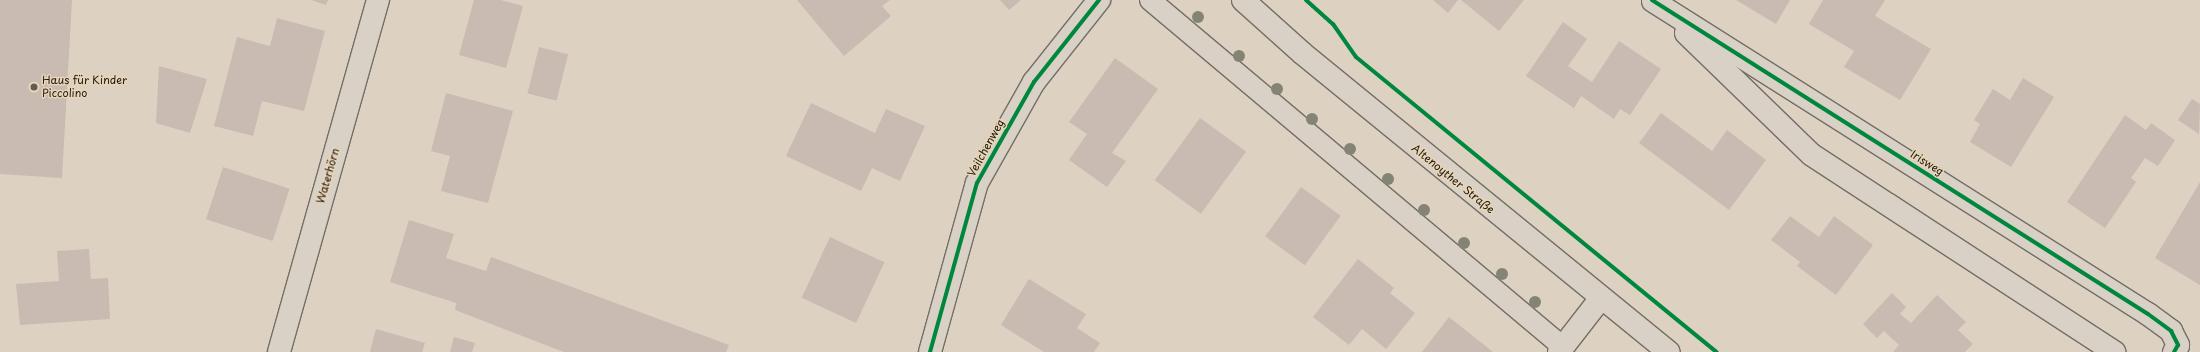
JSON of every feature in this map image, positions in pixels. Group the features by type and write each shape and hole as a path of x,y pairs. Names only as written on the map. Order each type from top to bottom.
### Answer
{"street":[{"name":"Waterhörn","path":"279,352 378,0"},
{"name":"Veilchenweg","path":"930,352 977,183 1034,82 1099,0"},
{"name":"Altenoyther Straße","path":"1243,0 1302,53 1668,352"},
{"name":"Irisweg","path":"1652,1 1812,155 2114,352"},
{"name":"Irisweg","path":"1652,1 2148,314 2171,331 2178,345 2174,352"},
{"path":"1561,349 1601,298"}],"lane":[{"path":"1150,0 1561,349"}],"building":[{"name":"Haus für Kinder Piccolino","path":"0,0 72,0 62,178 0,174"},
{"path":"311,0 328,0 326,5"},
{"path":"474,0 501,0 523,6 506,68 459,55"},
{"path":"797,0 890,0 882,6 891,16 844,56"},
{"path":"1000,0 1021,0 1009,10"},
{"path":"1433,0 1458,0 1448,13"},
{"path":"1461,0 1524,0 1499,31"},
{"path":"1736,0 1790,0 1776,24"},
{"path":"1823,0 1885,0 1875,16 1931,49 1900,100 1844,67 1854,51 1809,24"},
{"path":"277,18 325,31 304,111 262,101 253,136 214,126 237,37 270,46"},
{"path":"1563,22 1587,39 1568,66 1592,82 1619,41 1661,69 1630,115 1620,109 1614,119 1581,96 1574,108 1526,76"},
{"path":"539,47 568,54 556,101 527,94"},
{"path":"1115,58 1158,89 1112,153 1126,161 1107,187 1069,160 1087,134 1069,122"},
{"path":"159,66 207,79 190,133 156,123"},
{"path":"2023,78 2054,97 2011,167 1970,142 1980,124 1974,120 1993,89 2010,100"},
{"path":"446,93 513,111 488,203 441,191 450,156 431,151"},
{"path":"2192,99 2200,104 2199,134 2178,120"},
{"path":"811,103 875,133 886,109 925,126 900,181 872,168 861,191 786,156"},
{"path":"1661,113 1712,151 1727,130 1766,160 1729,210 1639,143"},
{"path":"2125,115 2146,130 2151,123 2175,140 2158,166 2145,158 2131,178 2136,182 2105,228 2067,202"},
{"path":"1200,118 1246,152 1201,214 1155,180"},
{"path":"223,167 290,189 273,241 206,219"},
{"path":"2200,182 2200,285 2155,258"},
{"path":"1301,187 1341,216 1305,265 1265,236"},
{"path":"1790,216 1819,237 1834,216 1873,245 1836,295 1797,266 1800,262 1771,240"},
{"path":"409,220 454,234 446,258 486,271 491,257 729,345 726,352 564,352 455,310 456,303 390,282"},
{"path":"830,237 884,262 856,323 802,298"},
{"path":"89,249 91,279 108,278 110,319 20,325 16,284 59,281 57,251"},
{"path":"1358,259 1394,288 1390,293 1415,313 1386,349 1362,329 1349,345 1313,317"},
{"path":"1029,279 1086,314 1077,328 1100,343 1094,352 1044,352 1001,325"},
{"path":"1892,293 1906,307 1900,314 1911,323 1937,295 1966,322 1958,330 1973,344 1965,352 1893,352 1899,345 1884,331 1877,338 1863,324"},
{"path":"1449,317 1493,352 1422,352"},
{"path":"376,329 425,343 422,352 370,352"},
{"path":"454,337 475,343 472,352 450,352"}],"cycle path":[{"path":"930,352 977,183 1034,82 1099,0"},
{"path":"1306,0 1333,24 1356,57 1717,352"},
{"path":"1652,0 2148,314 2171,331 2178,345 2174,352"}],"place":[{"name":"Haus für Kinder Piccolino","path":"34,87"}]}
